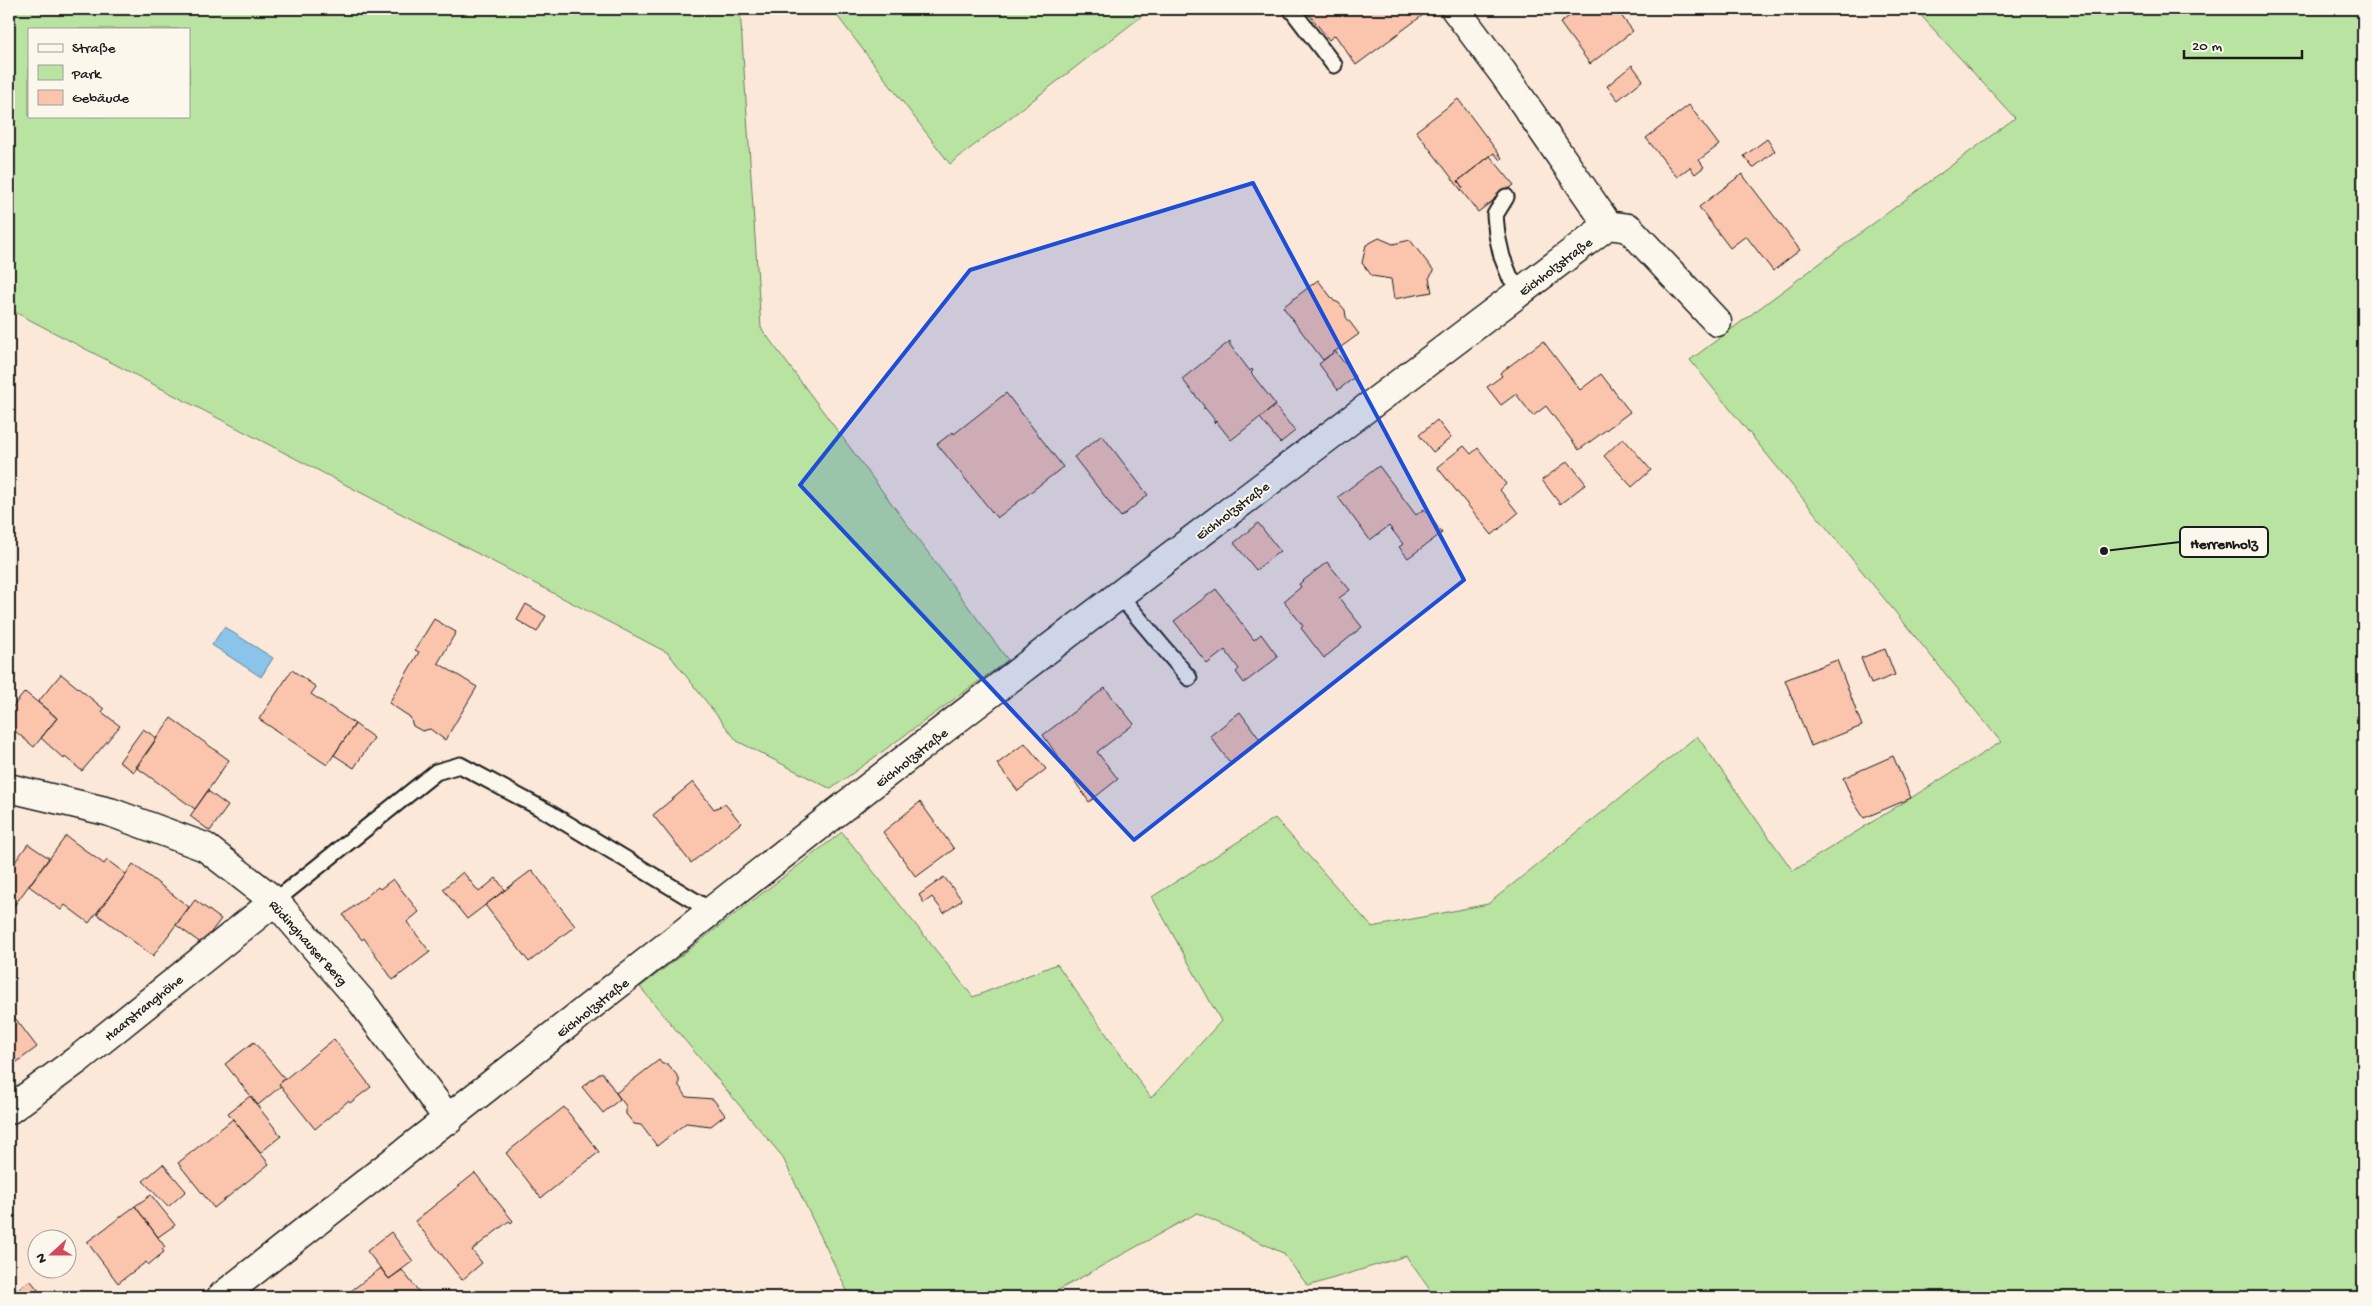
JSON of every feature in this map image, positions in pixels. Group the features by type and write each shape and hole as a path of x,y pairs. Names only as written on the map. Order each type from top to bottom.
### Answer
{"street":[{"path":"1455,9 1503,73 1608,225 1629,228 1717,322"},
{"name":"Eichholzstraße","path":"221,1297 449,1120 795,846 1608,225"},
{"name":"Rüdinghauser Berg","path":"9,788 110,812 205,847 275,901 362,1002 449,1120"},
{"name":"Haarstranghöhe","path":"9,1110 77,1060 275,901"}],"lane":[{"path":"1291,9 1334,65"},
{"path":"1506,197 1495,215 1497,235 1502,257 1510,277 1522,291"},
{"path":"1120,596 1189,678"},
{"path":"275,901 436,772 460,765 546,811 713,912"}],"highlighted area":[{"path":"1253,183 1464,580 1134,840 800,485 970,270"}],"green space":[{"path":"9,9 740,9 761,328 1008,660 831,789 737,741 668,653 9,309"},
{"path":"832,9 1151,9 950,164"},
{"path":"1915,9 2363,9 2363,1297 1435,1297 1406,1256 1308,1286 1283,1253 1197,1213 1046,1297 850,1297 782,1156 640,987 842,832 973,997 1057,964 1151,1098 1221,1021 1152,897 1275,818 1372,927 1488,904 1697,736 1793,871 2001,742 1690,360 2015,118"}],"water":[{"path":"224,627 273,658 261,677 212,645"}],"building":[{"path":"1305,9 1425,9 1427,12 1356,65 1335,35 1329,40"},
{"path":"1579,9 1616,9 1633,31 1590,64 1560,23"},
{"path":"1632,65 1643,80 1618,100 1607,86"},
{"path":"1458,99 1502,158 1500,160 1494,153 1490,156 1458,181 1463,188 1461,190 1416,131"},
{"path":"1689,105 1719,145 1699,160 1704,167 1695,174 1690,167 1677,177 1646,138"},
{"path":"1767,139 1775,151 1753,168 1744,156"},
{"path":"1490,156 1514,185 1478,212 1461,190 1463,188 1458,181"},
{"path":"1742,174 1800,250 1773,271 1746,236 1730,248 1699,207"},
{"path":"1379,238 1393,244 1410,240 1434,271 1429,278 1432,292 1394,299 1391,279 1372,276 1362,263 1366,245"},
{"path":"1318,280 1334,301 1339,303 1345,310 1346,317 1359,334 1323,360 1283,307"},
{"path":"1230,341 1230,345 1250,371 1252,369 1251,373 1276,405 1231,440 1216,421 1214,423 1214,419 1204,409 1204,406 1182,379"},
{"path":"1543,341 1580,390 1601,374 1630,412 1579,450 1546,406 1533,416 1516,394 1501,405 1487,387 1502,376 1500,373"},
{"path":"1335,351 1355,377 1338,390 1319,364"},
{"path":"1006,393 1063,467 997,518 937,444 953,432 954,434"},
{"path":"1275,406 1295,431 1280,443 1260,418"},
{"path":"1437,420 1451,438 1433,452 1419,435"},
{"path":"1102,435 1148,495 1121,517 1074,457"},
{"path":"1623,438 1651,470 1632,487 1604,456"},
{"path":"1464,446 1471,454 1478,448 1506,484 1500,490 1518,513 1492,535 1437,467"},
{"path":"1568,461 1586,484 1560,504 1542,480"},
{"path":"1379,466 1416,515 1424,509 1442,533 1408,558 1399,547 1403,544 1389,526 1370,540 1338,497"},
{"path":"1258,523 1280,551 1256,570 1234,543"},
{"path":"1327,562 1350,590 1339,598 1362,627 1324,658 1301,628 1303,626 1284,601 1301,587 1299,584"},
{"path":"1216,589 1254,640 1261,634 1278,657 1244,683 1236,672 1239,669 1225,650 1207,664 1174,621"},
{"path":"526,604 546,616 537,632 517,620"},
{"path":"434,619 456,632 438,663 477,687 445,740 430,729 422,731 413,726 410,717 389,703 419,652 415,650"},
{"path":"1885,649 1895,675 1871,684 1861,658"},
{"path":"1837,660 1862,726 1811,746 1785,680"},
{"path":"292,670 316,687 311,694 355,724 327,765 259,719"},
{"path":"61,674 104,709 102,712 120,726 82,771 65,757 64,759 41,738 57,718 38,702"},
{"path":"1105,688 1134,724 1097,752 1118,779 1089,802 1043,735"},
{"path":"25,692 57,718 34,747 9,726 9,711"},
{"path":"1240,712 1261,741 1231,764 1210,736"},
{"path":"171,718 229,760 195,809 136,767"},
{"path":"355,724 374,738 354,768 334,755"},
{"path":"143,729 157,738 134,772 119,762"},
{"path":"1025,743 1046,769 1018,791 997,764"},
{"path":"1893,756 1911,798 1864,818 1853,801 1843,778"},
{"path":"693,782 714,809 725,804 741,823 691,863 653,815"},
{"path":"208,791 228,806 210,831 190,816"},
{"path":"920,802 954,849 916,877 883,832"},
{"path":"66,836 104,864 107,860 126,874 89,923 65,905 61,910 29,886"},
{"path":"28,844 49,858 11,910 9,908 9,870"},
{"path":"133,864 189,907 153,956 97,914"},
{"path":"532,870 575,926 529,962 485,905"},
{"path":"463,872 479,892 496,878 505,890 467,919 443,889"},
{"path":"944,877 962,900 944,913 932,897 924,903 919,895"},
{"path":"393,879 419,912 407,922 430,952 393,980 364,938 362,940 343,915 378,887 380,889"},
{"path":"195,900 221,919 202,944 176,925"},
{"path":"9,1010 37,1047 9,1068"},
{"path":"334,1039 371,1087 350,1103 348,1101 315,1129 279,1084"},
{"path":"254,1042 285,1079 279,1084 281,1086 258,1105 225,1064"},
{"path":"659,1060 662,1064 668,1064 679,1078 679,1086 687,1097 713,1099 725,1115 711,1126 686,1123 657,1146 641,1125 634,1124 626,1114 626,1106 616,1093"},
{"path":"602,1072 620,1099 603,1113 582,1087"},
{"path":"250,1096 281,1136 260,1153 228,1113"},
{"path":"564,1107 599,1152 541,1198 506,1153"},
{"path":"233,1119 269,1164 214,1208 178,1163"},
{"path":"163,1164 186,1191 168,1207 143,1181"},
{"path":"475,1173 513,1221 511,1223 509,1221 472,1250 482,1263 462,1280 415,1221"},
{"path":"151,1195 175,1225 158,1237 135,1206"},
{"path":"135,1206 165,1247 162,1249 164,1252 148,1265 146,1262 118,1283 87,1242"},
{"path":"391,1232 413,1261 389,1279 367,1251"},
{"path":"381,1268 389,1279 402,1270 423,1297 343,1297"},
{"path":"30,1280 44,1297 9,1297 9,1296"},
{"path":"9,1281 16,1290 9,1296"}],"place":[{"name":"Herrenholz","path":"2104,551"}]}
